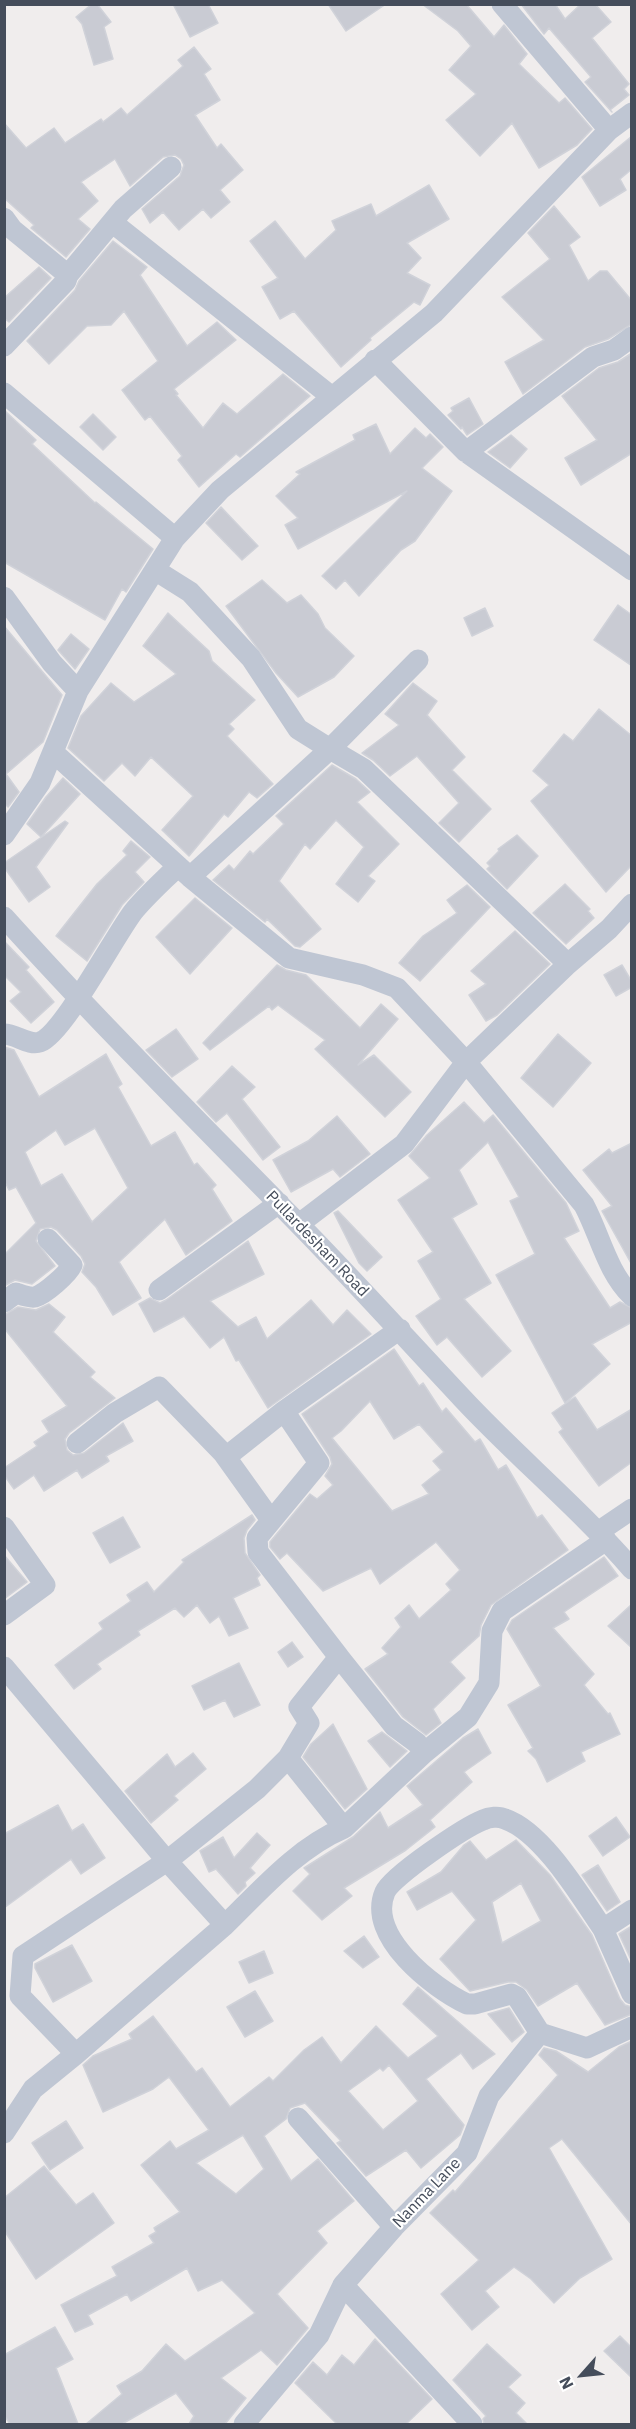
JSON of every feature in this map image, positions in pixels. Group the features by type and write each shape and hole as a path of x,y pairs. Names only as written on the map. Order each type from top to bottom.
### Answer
{"street":[{"path":"4,835 40,783 78,691 175,538 220,490 434,313 624,122 502,4"},
{"path":"4,346 66,281 68,275 123,209 171,167"},
{"path":"4,218 12,229 68,275"},
{"path":"113,223 332,397"},
{"path":"466,452 593,357 614,350 632,337"},
{"path":"375,360 466,452 632,570"},
{"path":"4,393 175,538"},
{"path":"155,570 190,592 251,658 298,729 364,769 568,964"},
{"path":"4,597 52,663 78,691"},
{"path":"4,1034 39,1043 47,1037 78,999 134,912 330,748 418,660"},
{"path":"53,753 184,871 289,958 363,975 397,988 466,1062 584,1205 595,1226 613,1273 632,1296"},
{"path":"299,1224 404,1144 466,1062 568,964 609,929 632,904"},
{"name":"Pullardesham Road","path":"4,917 78,999 279,1203 400,1329 463,1399 602,1536 632,1569"},
{"path":"159,1290 279,1203"},
{"path":"4,1302 16,1293 26,1297 37,1297 69,1273 72,1265 48,1239"},
{"path":"226,1457 284,1411 400,1329"},
{"path":"77,1443 115,1413 159,1387 226,1457 271,1520"},
{"path":"284,1411 318,1463 257,1538 258,1552 394,1726 417,1743 424,1753"},
{"path":"4,2133 33,2089 225,1925 289,1864 332,1833 344,1828 424,1753 468,1717 489,1683 492,1631 502,1611 602,1536 632,1509"},
{"path":"4,1527 45,1585 4,1615"},
{"path":"76,2054 20,1996 23,1956 167,1861 257,1789 288,1758 309,1723 299,1707 339,1657"},
{"path":"4,1666 167,1861 225,1925"},
{"path":"288,1758 344,1828"},
{"path":"632,1994 603,1929 563,1870 519,1824 502,1817 485,1819 471,1825 398,1876 385,1892 382,1915 391,1939 406,1961 467,2004 511,1994 517,1997 540,2033 587,2048 632,2027"},
{"path":"603,1929 632,1910"},
{"name":"Nanma Lane","path":"244,2424 319,2335 343,2285 394,2227 467,2153 489,2096 540,2033"},
{"path":"298,2118 394,2227"},
{"path":"343,2285 472,2424"}],"building":[{"path":"92,4 97,4 111,22 104,27 113,59 94,65 82,24 76,17"},
{"path":"173,4 208,4 218,23 190,37"},
{"path":"328,4 386,4 346,31"},
{"path":"422,4 466,4 494,37 504,25 527,54 519,64 559,103 565,98 592,129 577,145 539,168 512,123 480,156 446,120 476,94 449,70 471,46 458,31"},
{"path":"521,4 555,4 565,19 581,4 595,4 611,22 592,38 629,84 624,89 629,95 610,110 585,82 591,77 549,28 544,34"},
{"path":"194,47 211,69 204,74 220,100 195,115 217,148 221,144 243,170 220,190 230,202 211,218 203,209 179,230 163,212 150,223 142,209 180,176 184,165 181,159 175,155 163,157 130,186 115,159 81,182 98,201 78,219 90,229 66,257 31,228 34,225 4,198 4,123 26,148 54,128 65,143 101,119 103,122 121,108 127,115 183,66 178,60"},
{"path":"632,136 632,169 620,179 626,190 600,206 582,177"},
{"path":"429,185 449,219 407,243 421,258 407,273 430,285 420,305 414,302 370,338 371,340 341,367 294,311 280,319 262,287 278,278 250,241 275,221 305,259 336,230 332,221 371,204 376,216"},
{"path":"554,206 580,237 569,245 588,281 600,271 607,271 632,301 632,324 608,339 585,347 523,394 505,362 544,340 502,297 550,259 528,233"},
{"path":"113,241 147,267 140,275 187,346 217,322 236,340 174,389 178,394 176,395 203,428 223,403 237,414 283,374 310,396 240,457 236,454 199,487 178,460 182,456 150,416 145,420 122,390 158,361 124,311 111,325 87,326 49,364 27,341 75,290 79,281"},
{"path":"39,267 51,278 9,322 4,318 4,298"},
{"path":"632,353 632,453 581,485 565,458 597,440 562,396 599,368 618,362"},
{"path":"469,398 483,424 467,435 462,427 461,429 448,415 453,411 451,408"},
{"path":"4,410 36,440 32,444 95,503 153,549 126,592 122,589 105,620 4,562"},
{"path":"93,414 116,437 103,450 80,427"},
{"path":"376,424 390,454 415,428 426,438 430,434 443,447 422,468 452,491 415,541 401,550 359,596 345,580 336,589 322,576 407,491 298,549 285,525 298,518 276,496 300,474 296,472 355,440 353,435"},
{"path":"511,435 527,449 510,468 488,452"},
{"path":"221,507 258,546 242,560 206,523"},
{"path":"262,580 287,603 301,595 318,614 325,628 354,656 334,677 298,697 276,673 226,606"},
{"path":"618,605 632,615 632,666 594,640"},
{"path":"485,608 493,626 472,636 464,618"},
{"path":"168,613 209,651 212,661 255,700 229,724 234,729 227,736 273,784 257,798 249,792 228,817 224,814 189,856 162,830 193,796 151,757 135,776 122,763 104,781 68,748 81,716 111,683 134,702 176,674 143,646"},
{"path":"4,626 62,695 43,742 6,774 19,792 8,807 4,803"},
{"path":"71,634 89,649 75,669 58,650"},
{"path":"413,683 437,701 427,715 465,757 452,770 491,809 459,842 439,823 459,803 417,756 390,776 362,753 399,725 385,714"},
{"path":"599,709 632,736 632,865 606,892 531,801 549,785 533,771 564,734 573,741"},
{"path":"332,765 356,779 370,792 357,802 399,844 368,876 375,881 358,902 336,884 364,847 336,820 310,849 305,844 279,881 321,929 300,947 295,946 267,919 265,922 213,880 229,865 234,870 250,851 253,854 284,824 276,816"},
{"path":"63,778 80,794 41,837 27,824"},
{"path":"65,821 68,823 36,867 50,887 29,902 4,867 4,863"},
{"path":"517,835 538,856 507,889 487,869 490,866 487,863 499,851 498,849"},
{"path":"131,841 150,857 135,872 144,882 122,905 87,961 56,936 97,884 127,855 123,851"},
{"path":"565,884 590,909 588,911 594,918 566,944 533,913"},
{"path":"467,885 490,907 420,981 399,963 423,936 457,913 447,900"},
{"path":"195,898 232,928 190,974 156,937"},
{"path":"515,931 550,964 497,1015 486,1021 469,995 486,984 471,971"},
{"path":"4,941 29,967 26,970 54,1002 31,1023 10,1001 21,992 4,975"},
{"path":"277,965 306,975 360,1028 381,1004 398,1019 358,1065 374,1055 411,1092 385,1117 315,1049 325,1040 278,1005 272,1010 269,1006 210,1050 203,1043"},
{"path":"622,965 632,982 632,987 616,996 604,975"},
{"path":"176,1029 198,1059 172,1077 146,1050"},
{"path":"558,1034 591,1063 553,1107 521,1078"},
{"path":"4,1047 14,1050 39,1097 106,1054 122,1084 118,1087 151,1146 175,1132 194,1165 197,1163 216,1185 212,1189 232,1221 186,1255 165,1219 119,1262 141,1298 113,1315 96,1287 82,1272 85,1264 81,1256 57,1230 51,1227 40,1229 36,1241 55,1266 32,1284 15,1280 4,1286 4,1255 36,1223 16,1187 9,1190 4,1180","holes":["95,1128 128,1188 92,1222 62,1174 41,1186 25,1152 56,1130 65,1145"]},
{"path":"232,1066 255,1087 242,1099 280,1147 263,1160 227,1113 216,1122 197,1102"},
{"path":"464,1102 484,1123 493,1115 566,1203 579,1231 564,1238 610,1308 620,1302 632,1308 632,1322 592,1344 610,1364 565,1403 496,1275 535,1254 510,1201 519,1197 488,1142 459,1170 477,1204 452,1218 491,1283 464,1299 511,1351 482,1377 447,1337 437,1345 416,1316 441,1299 418,1261 433,1252 398,1200 430,1178 409,1156 427,1135"},
{"path":"337,1116 370,1154 340,1177 333,1169 291,1192 273,1160 308,1141"},
{"path":"632,1143 632,1265 602,1211 612,1206 583,1170 609,1149 612,1153"},
{"path":"338,1211 382,1257 367,1271 359,1263 334,1213"},
{"path":"248,1241 264,1274 210,1301 238,1327 256,1317 267,1339 311,1300 333,1325 347,1310 371,1334 268,1408 239,1360 236,1361 224,1337 210,1348 184,1316 154,1332 139,1304 150,1298 160,1303 166,1300"},
{"path":"49,1304 65,1317 53,1332 95,1372 90,1377 115,1398 69,1433 65,1439 67,1450 73,1455 84,1453 123,1423 133,1441 106,1456 109,1461 82,1478 77,1470 44,1491 34,1475 14,1489 4,1475 4,1468 37,1446 34,1442 49,1432 42,1421 67,1406 4,1328 4,1315 18,1307 36,1310"},
{"path":"394,1349 419,1386 423,1383 442,1412 446,1408 475,1442 480,1439 498,1470 506,1465 537,1518 542,1515 568,1550 491,1605 481,1625 479,1636 450,1662 465,1678 433,1709 441,1723 426,1735 403,1717 365,1669 388,1654 382,1648 401,1627 395,1618 409,1605 419,1619 451,1590 446,1584 460,1570 436,1542 380,1584 371,1568 323,1591 287,1553 280,1559 270,1547 270,1542 310,1494 317,1499 333,1485 325,1476 332,1464 330,1457 302,1414","holes":["370,1401 394,1439 419,1424 444,1452 433,1461 441,1470 422,1485 429,1494 392,1511 332,1438"]},
{"path":"575,1397 597,1430 632,1409 632,1462 599,1486 559,1432 563,1429 552,1413"},
{"path":"252,1515 255,1520 244,1538 245,1553 260,1575 257,1578 260,1585 233,1598 248,1628 229,1636 219,1616 210,1623 197,1605 184,1617 175,1608 138,1631 140,1635 97,1664 101,1669 74,1689 55,1665 103,1629 99,1623 131,1601 127,1595 147,1582 154,1592 184,1562 182,1560"},
{"path":"123,1517 140,1547 110,1563 93,1533"},
{"path":"4,1555 27,1582 4,1599"},
{"path":"604,1557 618,1576 564,1612 569,1619 553,1628 594,1674 584,1685 608,1714 610,1713 620,1734 581,1752 585,1761 547,1782 536,1759 528,1751 533,1748 508,1705 541,1686 507,1629 512,1620"},
{"path":"632,1604 632,1648 608,1626"},
{"path":"292,1642 303,1657 288,1667 278,1652"},
{"path":"239,1663 260,1705 234,1717 225,1700 204,1710 192,1686"},
{"path":"333,1724 367,1789 345,1809 303,1757 311,1744"},
{"path":"478,1729 491,1753 464,1772 472,1782 430,1820 435,1827 406,1850 344,1888 352,1896 322,1920 293,1891 310,1874 304,1868 353,1837 380,1812 388,1828 423,1805 407,1786 463,1738"},
{"path":"382,1732 407,1751 390,1767 368,1741"},
{"path":"193,1753 206,1769 174,1796 178,1800 151,1823 125,1791 167,1754 175,1767"},
{"path":"58,1805 72,1831 83,1824 105,1858 81,1874 71,1859 4,1908 4,1834"},
{"path":"616,1817 630,1837 603,1856 589,1836"},
{"path":"257,1833 270,1845 250,1868 255,1873 245,1882 246,1886 238,1894 216,1869 209,1872 200,1851 223,1837 234,1858"},
{"path":"516,1840 550,1875 592,1935 620,1999 625,2005 632,2007 632,2014 605,2025 577,1983 538,2006 527,1990 516,1982 470,1991 440,1959 476,1920 452,1891 417,1910 407,1892 441,1872 470,1841 486,1860","holes":["521,1883 541,1921 502,1943 492,1902"]},
{"path":"598,1865 620,1902 607,1911 582,1875"},
{"path":"632,1926 632,1962 619,1934"},
{"path":"364,1936 379,1957 363,1968 344,1951"},
{"path":"72,1945 92,1981 53,2002 35,1964"},
{"path":"264,1951 273,1973 249,1983 239,1962"},
{"path":"418,1987 495,2054 473,2069 461,2053 426,2079 464,2125 460,2135 421,2168 406,2150 366,2176 337,2143 341,2141 305,2103 290,2108 286,2119 264,2136 291,2181 318,2159 354,2201 317,2231 327,2243 277,2294 308,2328 277,2365 261,2350 221,2378 246,2398 225,2424 189,2424 194,2416 176,2393 122,2424 86,2424 122,2394 117,2386 142,2371 166,2344 185,2361 255,2313 222,2280 198,2291 187,2268 131,2301 127,2294 88,2315 93,2324 75,2332 61,2305 117,2276 112,2267 154,2243 149,2236 156,2232 154,2228 180,2212 141,2165 170,2141 176,2149 209,2130 169,2077 153,2089 103,2112 83,2065 93,2056 132,2039 129,2034 153,2016 196,2072 202,2068 230,2107 269,2077 273,2081 304,2050 322,2037 341,2063 376,2026 408,2058 438,2036 403,2004","holes":["389,2065 418,2101 383,2130 348,2091 380,2068 383,2071","243,2135 264,2169 236,2194 196,2163"]},
{"path":"255,1991 273,2021 245,2037 227,2007"},
{"path":"509,2008 524,2032 512,2042 488,2014"},
{"path":"632,2041 632,2225 562,2139 549,2148 612,2259 580,2278 554,2303 531,2279 514,2267 485,2291 499,2307 472,2330 441,2294 479,2260 430,2213 453,2190 455,2192 558,2075 539,2055 544,2048 556,2051 588,2072 619,2047"},
{"path":"66,2121 83,2148 50,2170 32,2143"},
{"path":"44,2166 76,2205 93,2193 114,2223 36,2279 4,2230 4,2198"},
{"path":"55,2327 73,2359 56,2368 78,2424 10,2424 4,2415 4,2355"},
{"path":"620,2336 632,2348 632,2378 604,2351"},
{"path":"375,2339 432,2399 406,2424 337,2424 295,2383 313,2362 327,2375 342,2355 354,2365"},
{"path":"487,2344 521,2375 508,2387 525,2403 516,2413 527,2424 484,2424 483,2419 486,2416 453,2380"}]}
